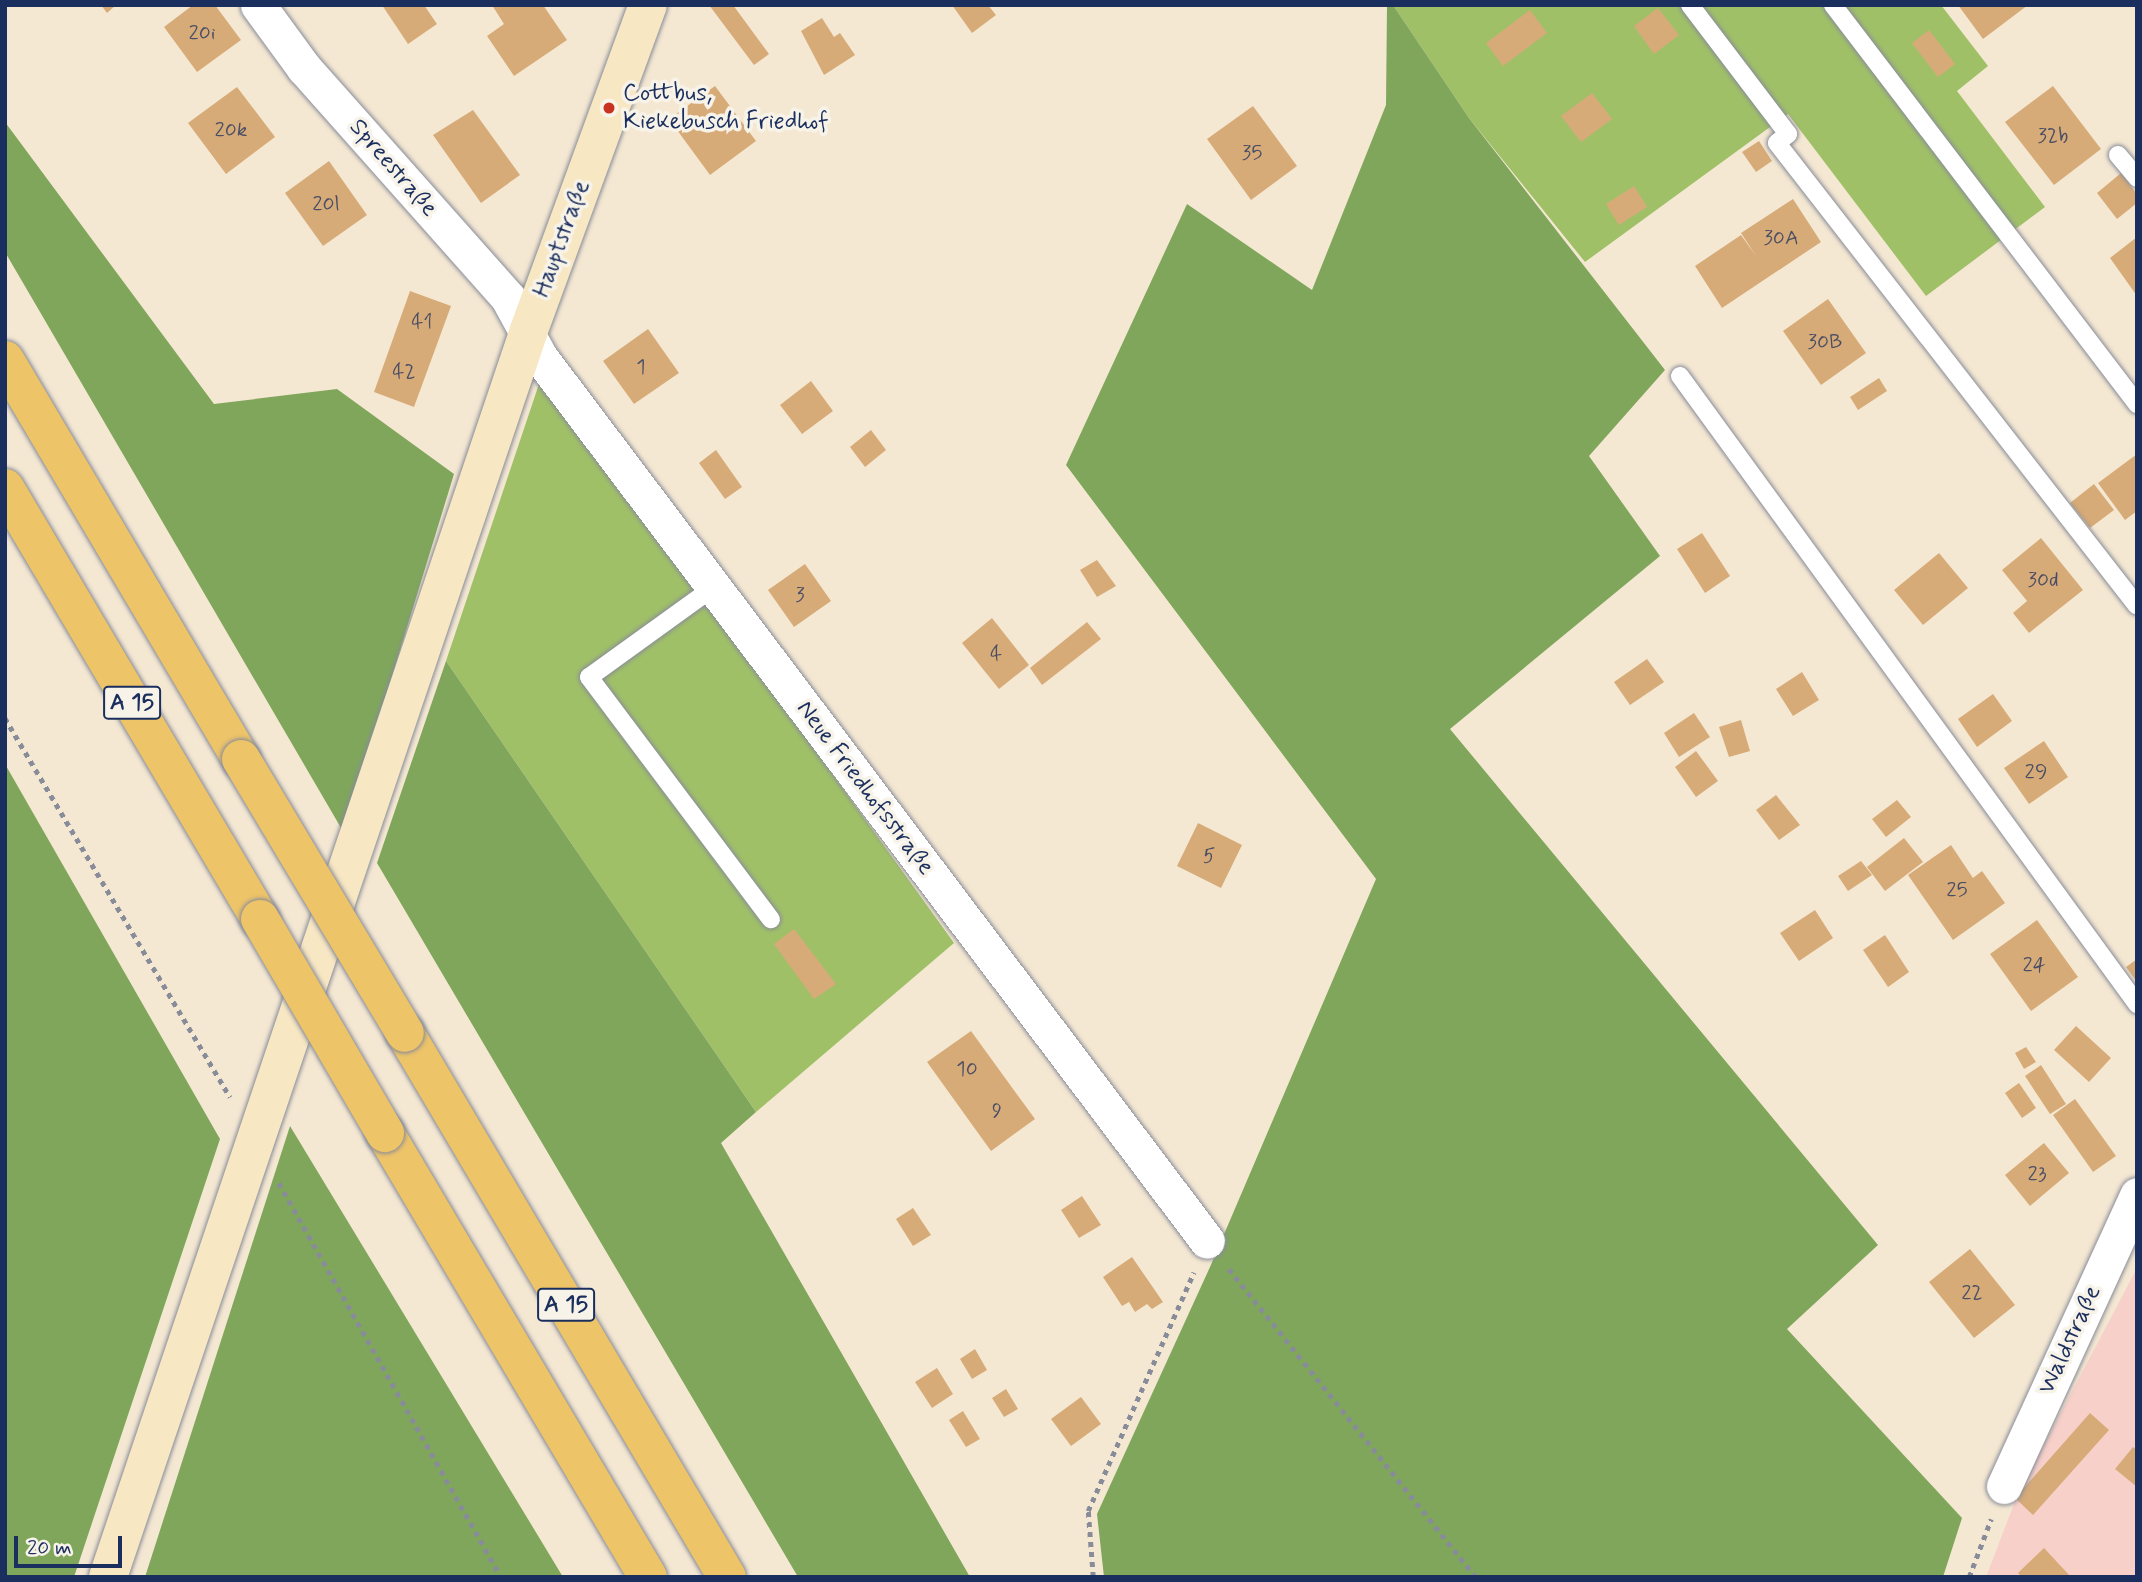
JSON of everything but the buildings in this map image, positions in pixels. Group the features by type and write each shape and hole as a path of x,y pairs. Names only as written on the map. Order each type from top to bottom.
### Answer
{"highway":[{"name":"A 15","path":"5,360 727,1577"},
{"name":"A 15","path":"5,488 648,1577"}],"street":[{"name":"Spreestraße","path":"258,5 304,68 508,298 529,330"},
{"name":"Hauptstraße","path":"108,1577 529,330 648,5"},
{"name":"Neue Friedhofsstraße","path":"529,330 540,357 1208,1241"},
{"name":"Waldstraße","path":"2004,1486 2137,1195"}],"lane":[{"path":"1690,5 1788,134 1777,143 2137,606"},
{"path":"1833,5 2137,404"},
{"path":"2118,155 2137,178"},
{"path":"1680,376 2137,1004"},
{"path":"713,587 589,677 771,919"}],"path":[{"path":"5,718 256,1141 500,1577"},
{"path":"1093,1577 1087,1511 1208,1241 1476,1577"},
{"path":"1969,1577 2004,1486"}],"shaded area":[{"path":"2137,1268 2137,1577 1986,1577 2017,1496"}],"green space":[{"path":"1387,5 1393,5 1469,118 1665,370 1589,456 1660,556 1450,729 1878,1245 1787,1329 1962,1518 1943,1577 1104,1577 1097,1514 1210,1267 1376,879 1066,465 1187,204 1312,290 1386,105"},
{"path":"1393,5 1941,5 1988,66 1957,91 2045,207 1926,296 1788,114 1585,262 1469,118"},
{"path":"5,122 214,404 337,389 454,474 344,833 5,252"},
{"path":"543,372 954,943 756,1112 446,661"},
{"path":"446,661 756,1112 721,1143 970,1577 798,1577 377,863"},
{"path":"5,764 220,1139 74,1577 5,1577"},
{"path":"290,1126 563,1577 145,1577"}],"place":[{"name":"Cottbus, Kiekebusch Friedhof","path":"609,108"}]}
